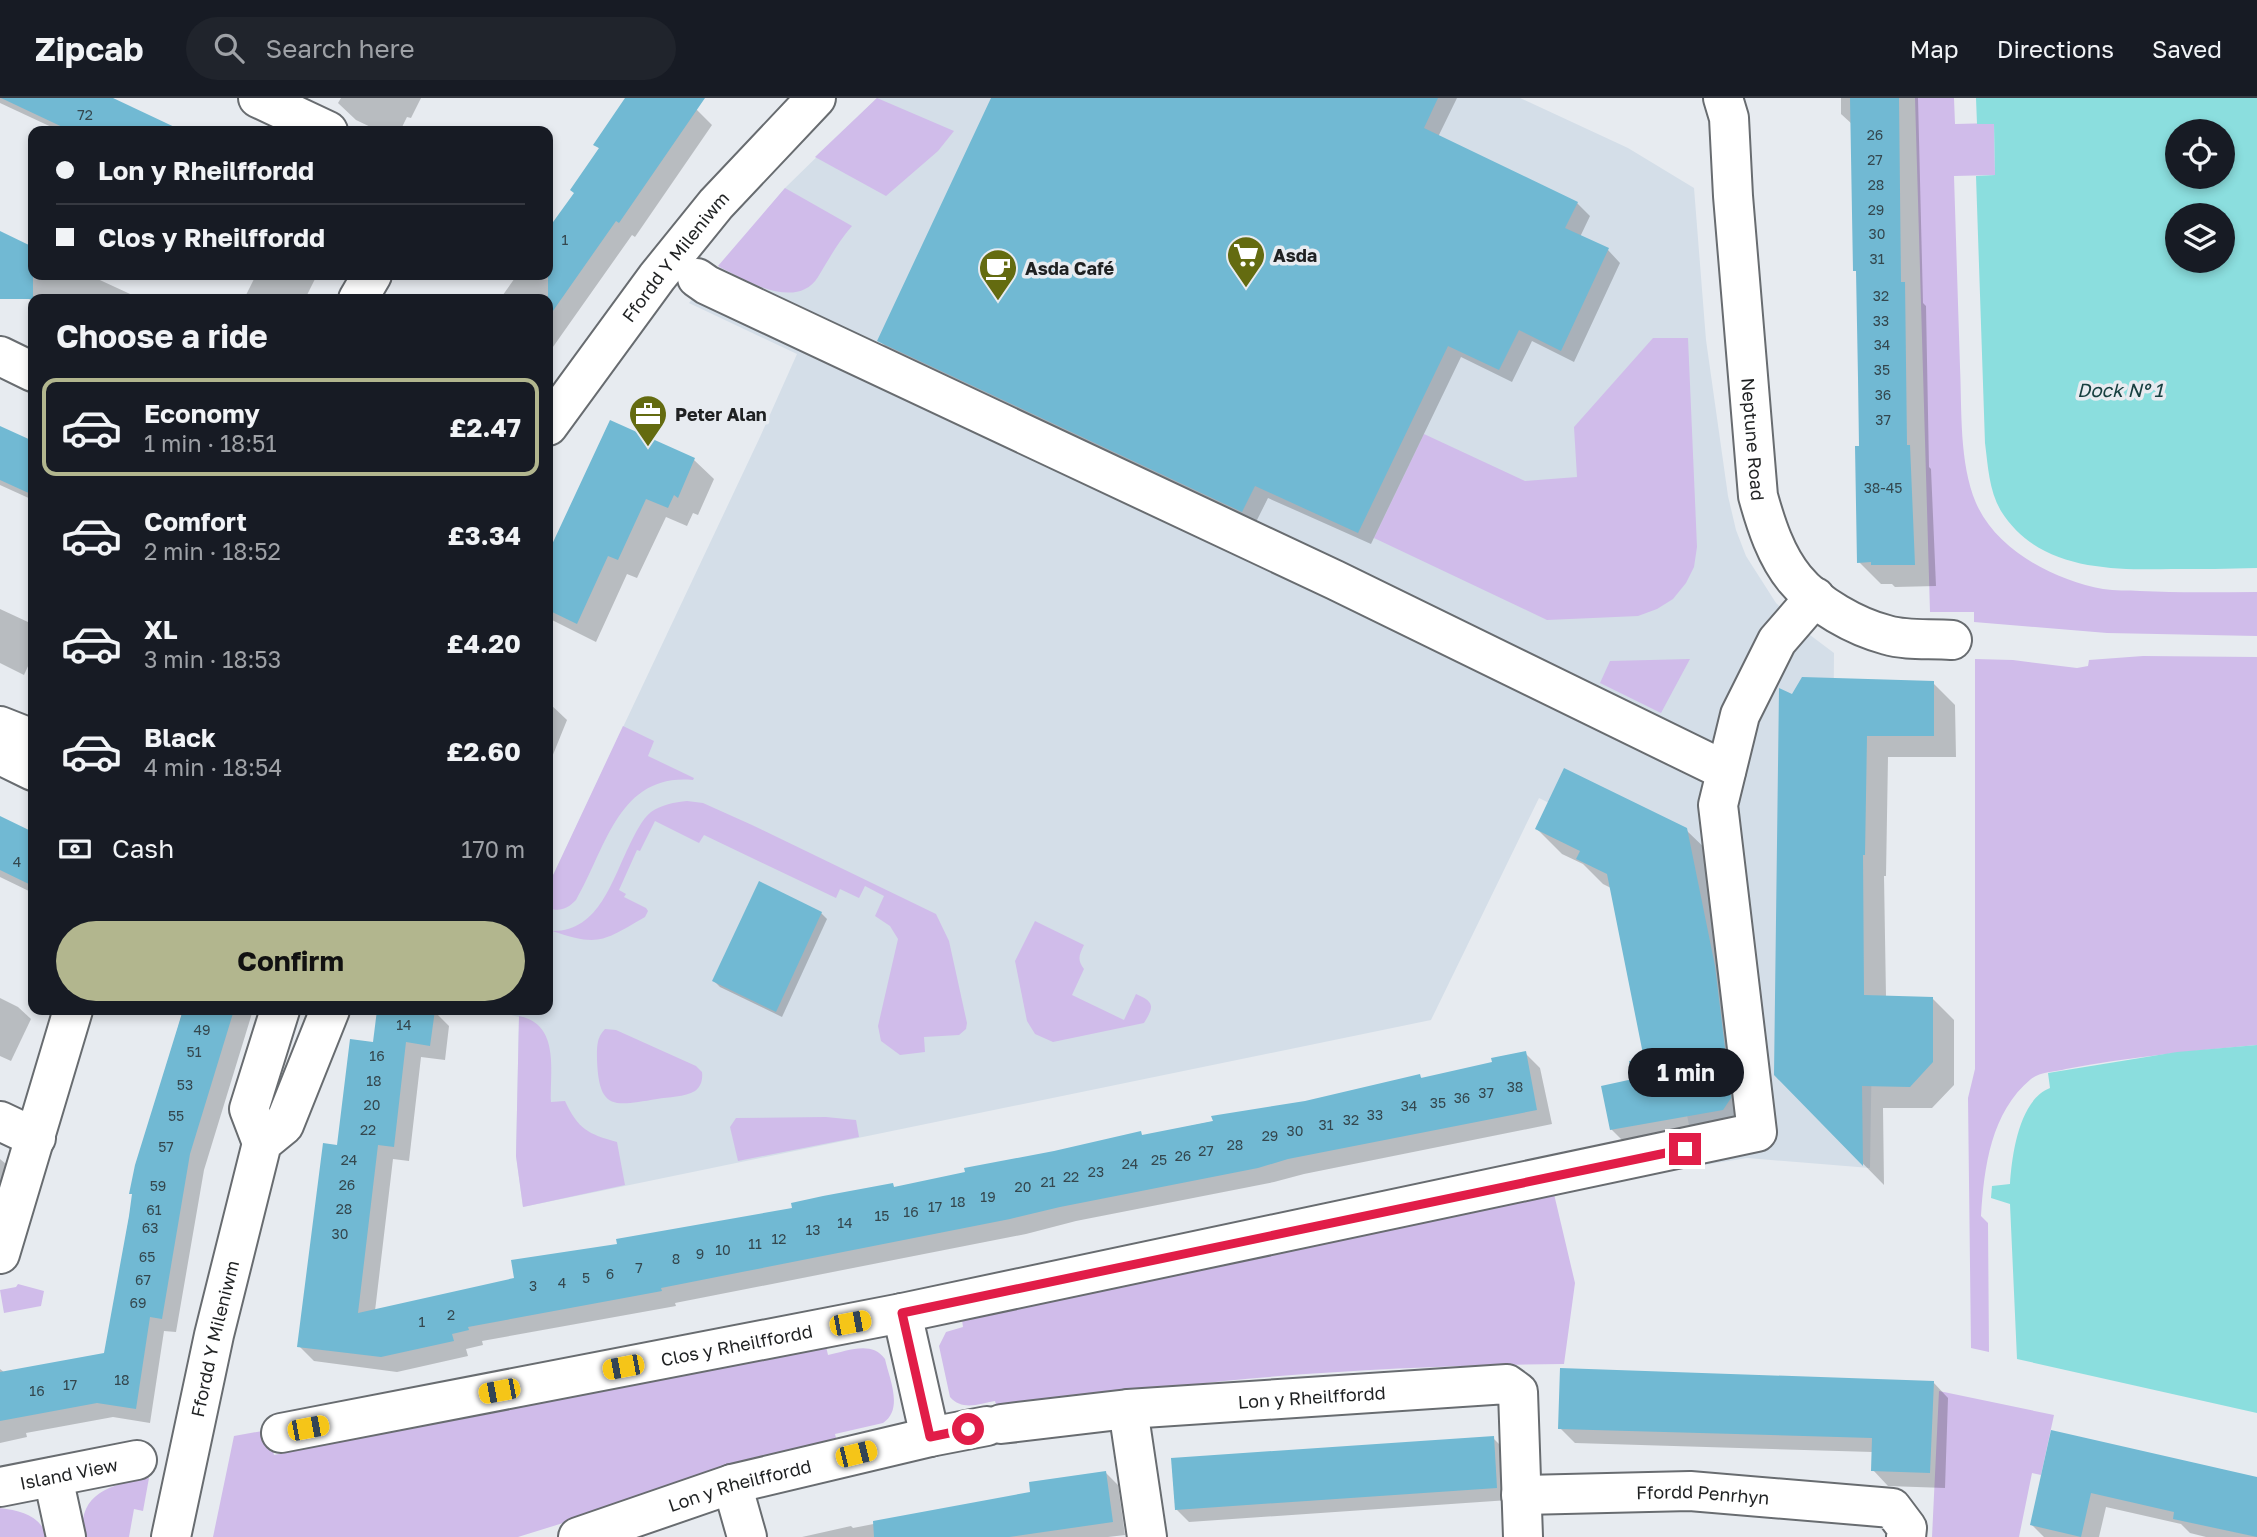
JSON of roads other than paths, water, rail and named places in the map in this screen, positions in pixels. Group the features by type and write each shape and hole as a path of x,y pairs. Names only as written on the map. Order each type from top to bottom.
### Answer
{"street":[{"path":"258,98 317,126"},
{"name":"Ffordd Y Mileniwm","path":"553,419 649,288 716,204 817,98"},
{"name":"Neptune Road","path":"1729,105 1733,196 1758,496 1766,525 1796,580 1839,615 1862,627 1889,636 1952,640"},
{"path":"696,278 1335,579 1726,771 1740,715 1777,641 1815,597"},
{"path":"0,356 28,370"},
{"path":"0,726 28,737"},
{"path":"0,755 28,769"},
{"name":"Clos y Rheilffordd","path":"281,1433 902,1313 1757,1132 1718,805 1726,771"},
{"path":"0,1254 72,1015"},
{"path":"278,1015 249,1109 262,1143 284,1125 328,1015"},
{"path":"0,1121 36,1138"},
{"name":"Ffordd Y Mileniwm","path":"171,1537 214,1335 262,1143"},
{"path":"902,1313 930,1437"},
{"name":"Lon y Rheilffordd","path":"578,1537 733,1484 930,1437 994,1425 1128,1409 1507,1384 1518,1392 1521,1495"},
{"path":"1128,1409 1147,1537"},
{"name":"Island View","path":"0,1487 136,1460"},
{"path":"53,1477 66,1537"},
{"path":"733,1484 747,1537"},
{"name":"Ffordd Penrhyn","path":"1521,1495 1690,1491 1892,1507 1907,1528 1906,1537"},
{"path":"1521,1495 1523,1537"}],"water":[{"name":"Dock Nº 1","path":"1976,98 2257,98 2257,568 2124,569 2077,562 2055,556 2035,545 2016,530 2001,511 1991,487 1985,443 1976,176 1995,175 1994,124 1977,124"},
{"path":"2257,1045 2257,1413 2017,1359 2010,1204 1991,1198 1992,1186 2010,1184 2019,1130 2031,1104 2039,1094 2050,1088 2048,1073 2177,1052"}],"place":[{"name":"Asda","path":"1246,289"},
{"name":"Asda Café","path":"998,302"},
{"name":"Peter Alan","path":"648,448"}]}
